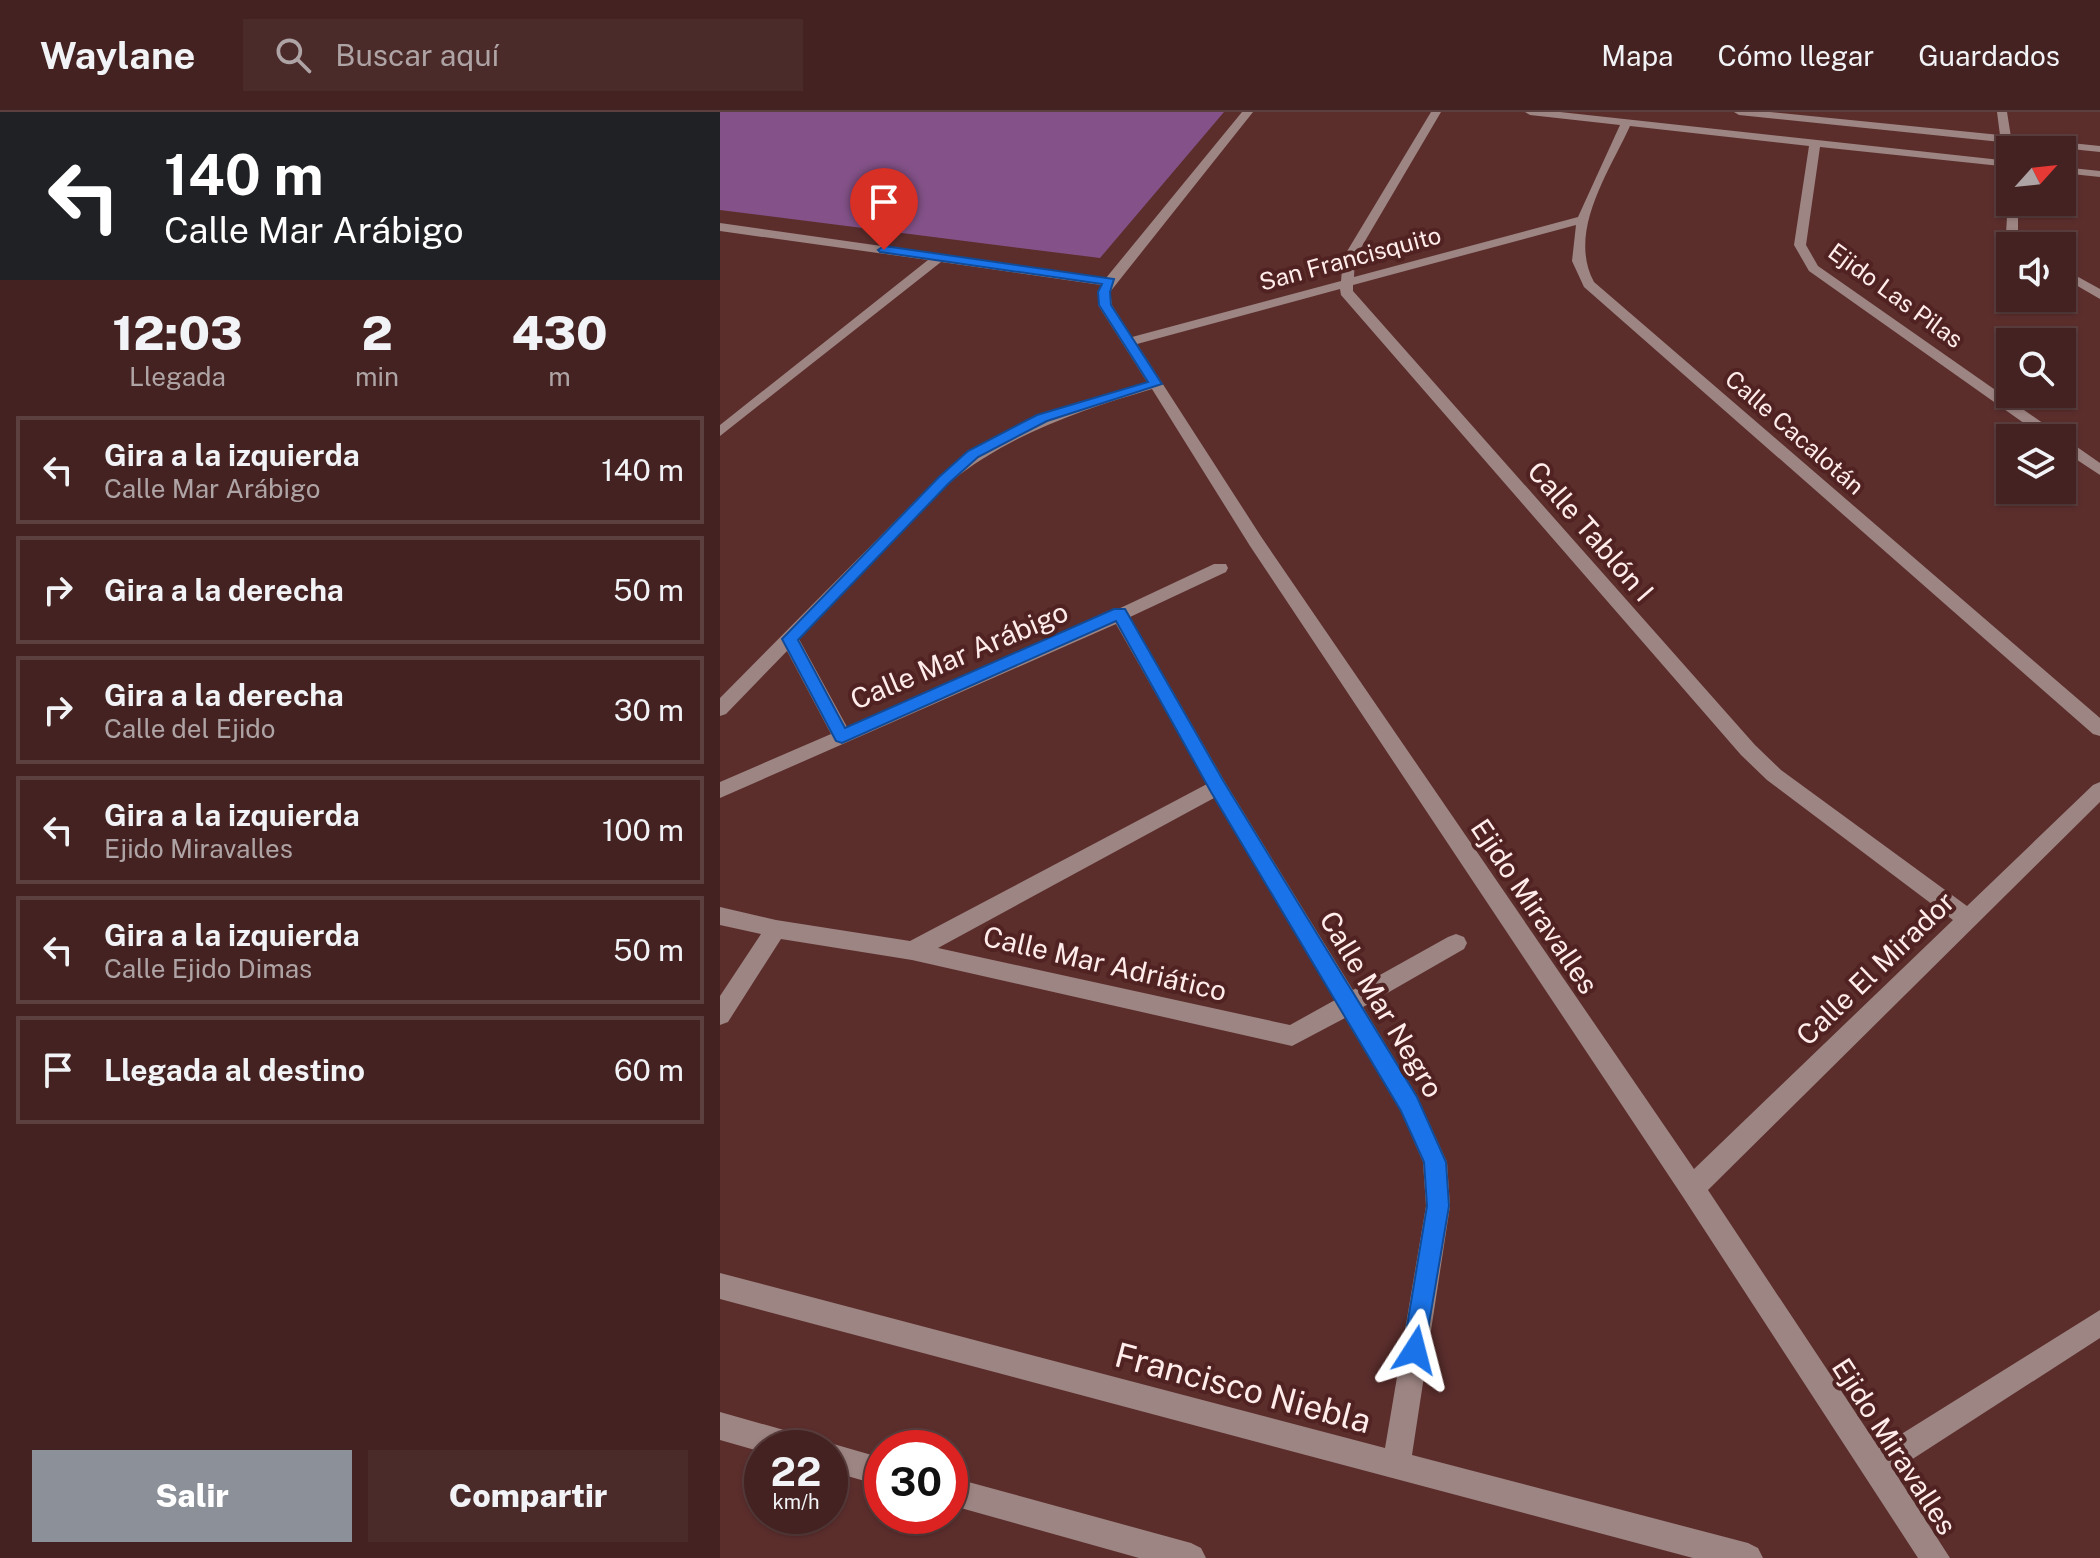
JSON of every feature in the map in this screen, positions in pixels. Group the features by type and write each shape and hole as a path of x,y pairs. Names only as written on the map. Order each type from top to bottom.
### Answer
{"street":[{"path":"720,227 1109,282 1248,112"},
{"path":"1346,282 1349,258 1436,112"},
{"path":"1530,112 1996,161"},
{"path":"1745,112 1996,138"},
{"path":"2002,112 2006,136"},
{"name":"Calle Cacalotán","path":"1626,124 1584,219 1578,250 1579,264 1589,284 2100,729"},
{"name":"Ejido Las Pilas","path":"1815,143 1800,245 1813,268 2035,424"},
{"path":"2076,146 2100,149"},
{"path":"2076,171 2100,174"},
{"name":"San Francisquito","path":"1129,342 1584,219"},
{"path":"720,244 742,230"},
{"path":"720,432 940,257"},
{"path":"2076,280 2100,295"},
{"name":"Ejido Miravalles","path":"1109,282 1104,292 1105,305 1256,542 1692,1188 1935,1558"},
{"name":"Calle Tablón I","path":"1346,282 1346,292 1748,750 1774,775 1968,919"},
{"path":"720,709 973,454 1042,418 1155,384"},
{"path":"2076,453 2100,470"},
{"name":"Calle Mar Arábigo","path":"720,790 1220,568"},
{"name":"Calle Mar Negro","path":"1119,613 1346,1004 1409,1104 1435,1162 1438,1206 1396,1466"},
{"path":"790,639 842,736"},
{"path":"912,951 1218,787"},
{"name":"Calle El Mirador","path":"1692,1188 2100,790"},
{"name":"Calle Mar Adriático","path":"720,916 776,929 912,951 1292,1036 1456,943"},
{"path":"720,1015 776,929"},
{"name":"Francisco Niebla","path":"720,1286 1748,1558"},
{"path":"1875,1467 2100,1323"},
{"path":"720,1426 744,1433"},
{"path":"968,1496 1191,1558"}],"shaded area":[{"path":"720,112 1224,112 1100,258 720,210"}],"route":[{"path":"884,250 1109,282 1104,292 1105,305 1155,384 1042,418 973,454 790,639 842,736 1088,630 1119,613 1346,1004 1409,1104 1435,1162 1438,1206 1415,1350"}]}
